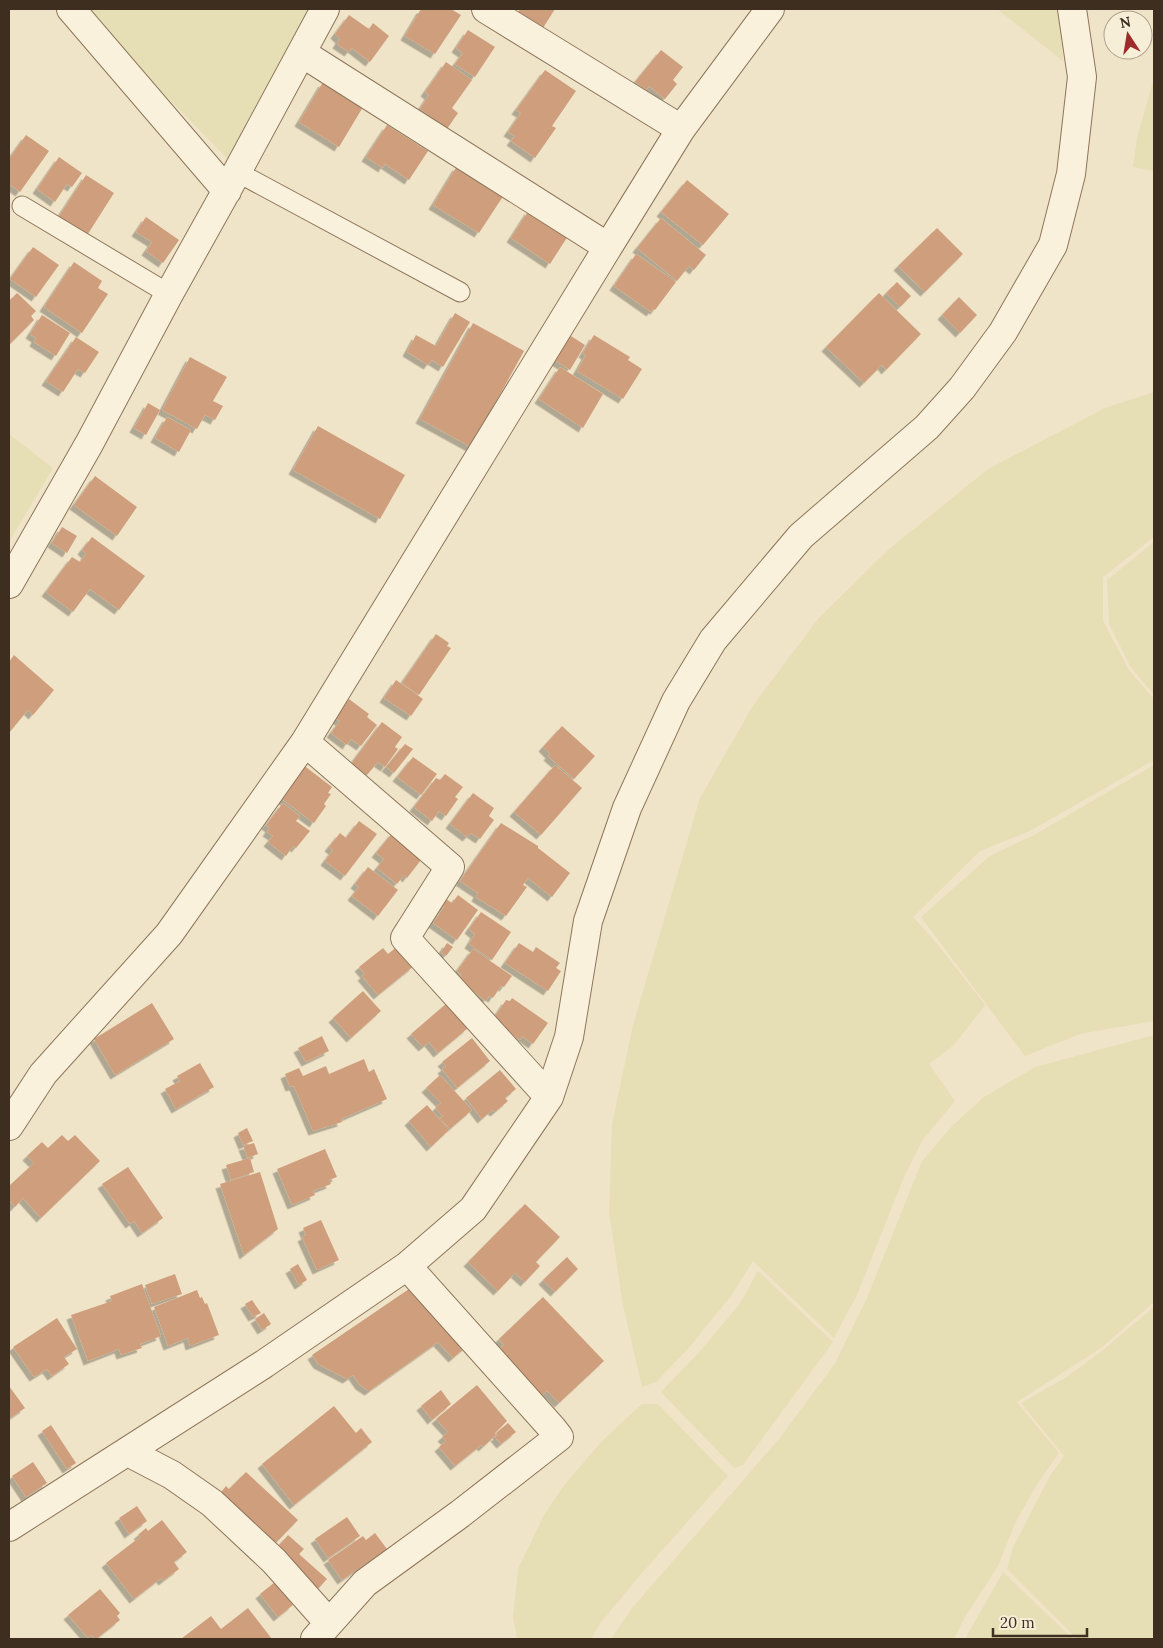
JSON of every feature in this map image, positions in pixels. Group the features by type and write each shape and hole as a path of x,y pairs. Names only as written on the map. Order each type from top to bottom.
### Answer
{"street":[{"path":"71,9 232,182"},
{"path":"9,584 89,444 325,9"},
{"path":"486,9 681,129"},
{"path":"9,1126 43,1074 170,934 305,742 681,129 770,9"},
{"path":"9,1527 264,1364 407,1266 474,1209 549,1098 569,1037 588,921 627,808 676,701 713,640 801,536 927,427 962,388 1003,332 1054,245 1071,174 1082,77 1072,9"},
{"path":"302,53 608,247"},
{"path":"305,742 450,867 405,938 549,1098"},
{"path":"128,1452 172,1476 212,1503 274,1561 322,1631 365,1582 460,1514 558,1437 407,1266"}],"lane":[{"path":"232,182 460,292"},
{"path":"22,206 169,294"}],"shaded area":[{"path":"85,9 309,9 228,159 116,45"},
{"path":"997,9 1059,9 1063,61"},
{"path":"1154,82 1154,171 1133,167 1137,138"},
{"path":"1154,392 1154,537 1103,577 1103,621 1129,670 1154,699 1154,760 1030,831 980,851 913,917 939,946 985,1005 954,1045 929,1064 955,1101 922,1141 904,1177 857,1295 834,1338 753,1261 731,1296 687,1350 656,1382 642,1387 623,1305 609,1213 612,1124 633,1025 700,798 754,704 818,619 888,550 988,469 1105,408"},
{"path":"9,434 53,468 9,542"},
{"path":"1154,542 1154,695 1130,666 1109,624 1107,580"},
{"path":"1154,765 1154,1021 1080,1034 1025,1056 921,917 990,856 1036,834"},
{"path":"1154,1035 1154,1302 1101,1348 1017,1402 1059,1453 1038,1483 1016,1521 998,1566 965,1617 954,1639 611,1639 632,1608 779,1439 834,1365 867,1298 922,1161 953,1125 984,1097 1035,1067"},
{"path":"758,1271 833,1342 743,1465 734,1468 661,1392 702,1349 739,1305"},
{"path":"1154,1307 1154,1639 1077,1639 1007,1569 1013,1547 1051,1474 1064,1456 1021,1403 1065,1378 1103,1350"},
{"path":"642,1404 658,1404 728,1476 642,1573 599,1625 591,1639 517,1639 513,1617 518,1569 544,1515 562,1488 602,1441"},
{"path":"1003,1572 1073,1639 965,1639"}],"building":[{"path":"421,9 451,9 461,15 435,54 405,36"},
{"path":"520,9 555,9 543,28 518,12"},
{"path":"349,15 369,29 373,23 389,36 370,62 352,48 349,52 337,44 340,39 335,34"},
{"path":"468,30 495,47 475,77 455,64 463,53 456,48"},
{"path":"661,50 683,67 673,80 677,84 665,99 649,86 646,90 635,82"},
{"path":"446,62 472,80 452,108 458,113 447,129 420,109 429,95 425,92"},
{"path":"545,70 576,91 552,126 556,128 535,158 511,141 515,136 508,132 521,113 516,110"},
{"path":"323,82 363,107 339,147 299,122"},
{"path":"387,125 428,151 409,180 385,164 383,168 366,157"},
{"path":"26,135 49,151 20,192 9,184 9,159"},
{"path":"59,157 82,173 72,187 67,184 55,202 37,189"},
{"path":"457,166 504,195 479,233 433,205"},
{"path":"86,175 114,193 86,237 58,218"},
{"path":"687,180 729,214 703,245 661,212"},
{"path":"529,210 568,236 550,264 511,238"},
{"path":"146,217 179,240 163,263 146,251 152,242 136,232"},
{"path":"661,218 706,255 694,270 689,266 677,281 637,248"},
{"path":"937,228 963,254 925,292 898,266"},
{"path":"33,247 59,265 36,297 10,279"},
{"path":"636,254 676,282 655,310 653,309 651,312 614,286"},
{"path":"74,262 102,281 98,288 108,294 82,333 44,307"},
{"path":"897,282 911,296 900,307 886,293"},
{"path":"17,293 36,311 31,316 34,320 9,345 9,301"},
{"path":"879,293 921,334 886,370 882,365 864,383 826,347"},
{"path":"959,297 977,315 960,333 942,315"},
{"path":"455,313 470,322 443,367 432,360 428,365 407,352 416,335 436,346"},
{"path":"42,315 70,333 56,356 34,342 36,338 30,334"},
{"path":"473,323 524,351 471,447 420,419"},
{"path":"563,331 585,345 570,370 550,357"},
{"path":"594,335 630,357 628,360 642,369 623,399 577,371 586,355 583,353"},
{"path":"76,337 99,352 85,373 78,369 63,392 46,381"},
{"path":"190,357 227,377 213,401 223,406 215,420 205,415 197,429 162,410"},
{"path":"560,367 603,394 583,428 539,399"},
{"path":"148,403 160,410 146,435 134,428"},
{"path":"167,417 191,430 179,452 155,438"},
{"path":"318,426 405,475 380,519 293,470"},
{"path":"95,476 137,507 117,536 74,505"},
{"path":"62,527 77,536 67,553 52,543"},
{"path":"92,537 145,576 119,610 90,589 73,612 46,592 72,557 80,562 86,554 82,550"},
{"path":"436,634 449,643 447,646 451,648 419,695 402,683"},
{"path":"14,655 54,690 33,715 28,710 9,733 9,662"},
{"path":"396,680 423,699 411,716 384,698"},
{"path":"349,699 369,714 367,717 377,725 361,746 351,739 347,745 331,733 340,721 335,718"},
{"path":"382,722 402,737 395,747 398,749 385,767 378,762 367,775 351,764"},
{"path":"562,726 595,756 574,779 548,756 550,754 543,747"},
{"path":"405,744 413,749 394,773 386,767"},
{"path":"413,757 437,774 421,795 397,777"},
{"path":"302,764 332,787 328,793 331,794 324,804 326,806 314,823 278,796"},
{"path":"555,765 582,788 541,835 514,812"},
{"path":"445,774 463,787 455,797 458,799 446,816 439,811 432,821 414,807 436,778 440,780"},
{"path":"473,793 494,808 489,816 494,820 480,839 471,833 467,837 450,824"},
{"path":"283,803 300,816 296,821 310,831 296,848 293,846 286,856 268,842 273,836 267,832 270,828 266,825"},
{"path":"359,821 377,834 345,876 325,861 333,850 329,847 340,833 346,838"},
{"path":"501,823 538,846 538,848 570,873 552,897 528,878 523,885 527,887 506,916 476,897 478,893 460,881"},
{"path":"393,832 414,848 411,852 421,860 407,878 404,875 397,884 377,868 384,859 376,853"},
{"path":"368,867 398,890 378,916 352,896 359,887 355,884"},
{"path":"458,895 478,910 457,940 433,923 444,907 441,905 446,899 452,903"},
{"path":"481,912 511,932 492,960 469,944 475,934 469,929"},
{"path":"447,943 453,947 446,956 441,952"},
{"path":"519,943 533,952 536,947 560,963 556,968 561,971 548,991 505,963"},
{"path":"398,946 414,966 378,995 362,976 365,974 359,967 383,948 388,954"},
{"path":"473,949 512,976 504,987 501,986 493,998 489,996 486,1001 459,980 461,974 457,971"},
{"path":"363,991 381,1011 351,1038 333,1018"},
{"path":"512,998 548,1023 533,1044 522,1036 520,1040 503,1029 505,1025 494,1018 506,1000 510,1001"},
{"path":"152,1003 174,1039 115,1075 94,1039"},
{"path":"447,1003 468,1028 438,1053 429,1042 423,1047 411,1034"},
{"path":"322,1036 329,1051 306,1062 298,1048"},
{"path":"472,1038 490,1061 457,1088 442,1069 446,1066 442,1062"},
{"path":"364,1059 369,1072 374,1069 387,1099 341,1119 342,1122 313,1131 294,1086 290,1087 285,1074 299,1068 303,1076 326,1066 329,1074"},
{"path":"200,1063 214,1087 176,1109 165,1089 180,1081 177,1076"},
{"path":"500,1070 516,1089 505,1098 508,1101 495,1112 492,1110 482,1119 466,1098"},
{"path":"440,1075 472,1110 450,1129 440,1118 443,1116 435,1108 441,1103 426,1088"},
{"path":"427,1105 449,1130 431,1147 409,1121"},
{"path":"247,1128 253,1141 243,1145 238,1133"},
{"path":"62,1135 68,1141 75,1135 100,1161 41,1218 23,1198 15,1207 9,1200 9,1186 34,1163 27,1156 42,1142 48,1148"},
{"path":"254,1143 258,1154 248,1158 243,1146"},
{"path":"325,1149 337,1177 329,1180 331,1184 313,1191 315,1195 292,1205 277,1169"},
{"path":"250,1158 254,1172 231,1180 226,1165"},
{"path":"128,1167 163,1218 142,1233 134,1221 130,1224 102,1184"},
{"path":"260,1172 278,1229 244,1255 220,1184"},
{"path":"525,1204 560,1237 536,1262 540,1266 525,1282 515,1273 498,1291 468,1262"},
{"path":"321,1220 339,1260 317,1270 302,1237 306,1235 303,1228"},
{"path":"567,1257 578,1269 555,1292 543,1280"},
{"path":"298,1264 307,1280 299,1285 290,1269"},
{"path":"175,1274 182,1294 152,1304 145,1285"},
{"path":"142,1284 161,1336 140,1344 142,1348 121,1355 119,1349 88,1361 71,1315 112,1301 110,1296"},
{"path":"409,1289 413,1295 420,1290 467,1346 453,1358 438,1342 369,1391 360,1385 353,1375 347,1379 318,1364 312,1355"},
{"path":"197,1290 200,1298 202,1297 205,1304 207,1303 219,1335 190,1346 188,1338 168,1346 154,1307"},
{"path":"543,1297 604,1361 559,1403 547,1391 541,1397 496,1351 504,1345 499,1339"},
{"path":"252,1300 261,1313 253,1317 245,1304"},
{"path":"264,1313 271,1324 262,1330 255,1319"},
{"path":"57,1318 77,1349 64,1357 69,1364 52,1376 47,1369 34,1377 13,1347"},
{"path":"477,1385 507,1421 483,1447 481,1445 455,1466 439,1447 446,1441 442,1437 448,1432 436,1419"},
{"path":"9,1386 25,1408 9,1419"},
{"path":"441,1390 451,1404 432,1420 421,1406"},
{"path":"334,1406 356,1433 361,1428 372,1442 294,1505 262,1464"},
{"path":"508,1423 516,1432 501,1444 495,1437 498,1435 496,1433"},
{"path":"51,1425 76,1463 67,1469 42,1431"},
{"path":"33,1462 47,1483 26,1497 12,1476"},
{"path":"246,1472 298,1520 272,1547 218,1496 226,1486 229,1489"},
{"path":"137,1506 147,1521 129,1534 119,1518"},
{"path":"347,1517 360,1536 328,1558 315,1539"},
{"path":"162,1520 187,1552 174,1562 179,1569 163,1581 161,1578 134,1599 106,1563 140,1537 138,1535 146,1528 148,1531"},
{"path":"375,1533 387,1549 342,1580 328,1560 363,1536 366,1540"},
{"path":"288,1535 304,1549 299,1554 327,1579 316,1591 274,1551"},
{"path":"275,1582 293,1605 278,1617 260,1594"},
{"path":"100,1589 120,1613 117,1616 120,1620 96,1639 91,1635 88,1638 68,1615"},
{"path":"248,1608 272,1639 181,1639 211,1616 221,1629"}]}
